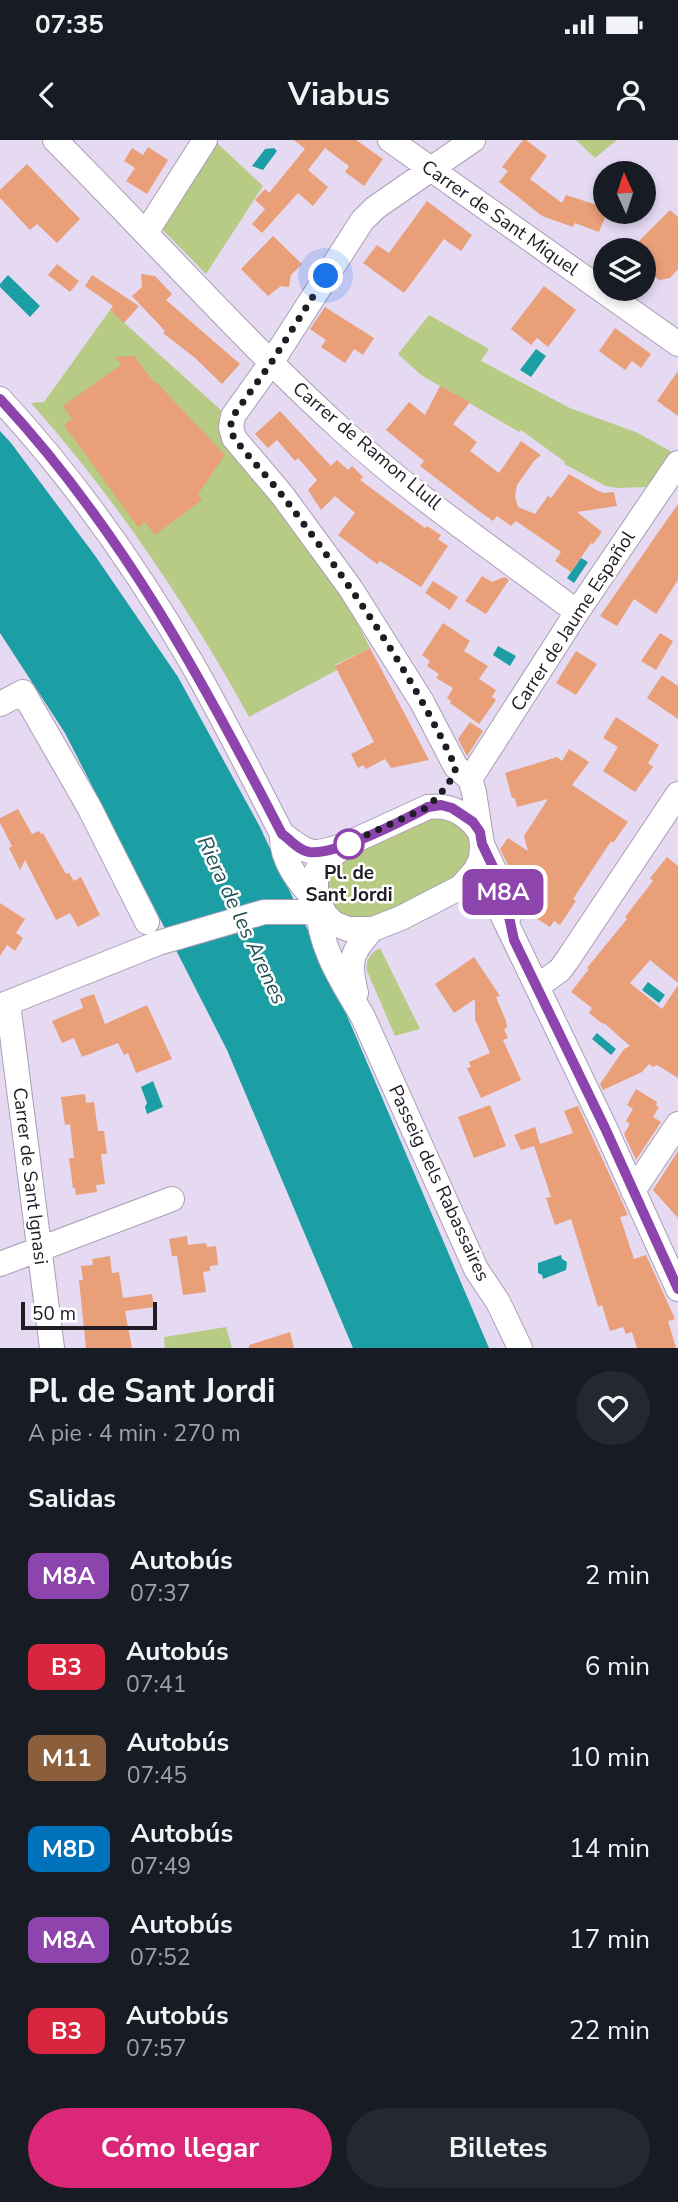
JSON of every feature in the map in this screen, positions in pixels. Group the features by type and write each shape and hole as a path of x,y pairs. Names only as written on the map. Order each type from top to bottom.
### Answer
{"street":[{"name":"Carrer de Ramon Llull","path":"55,140 271,363 344,432 414,489 577,612"},
{"path":"147,232 205,140"},
{"name":"Carrer de Sant Miquel","path":"390,140 678,344"},
{"path":"3,1003 153,933 264,912 317,910 335,924 348,929 373,929 461,887 478,865 481,838 474,792 364,608 283,496 234,438 230,428 233,416 271,363 362,221 374,208 473,140"},
{"path":"0,399 72,483 138,575 191,662 282,834 299,849 319,852 345,845 428,807 441,805 452,808 473,822 481,838 500,883 514,940"},
{"name":"Carrer de Jaume Español","path":"428,807 463,773 678,463"},
{"path":"0,704 23,692 89,807 153,933"},
{"path":"538,986 560,970 678,794"},
{"path":"282,834 281,843 304,881"},
{"path":"264,912 345,845"},
{"name":"Passeig dels Rabassaires","path":"304,881 315,887 317,910 328,951 342,983 363,1017 476,1269 499,1302 520,1348"},
{"path":"461,887 485,895 494,903 514,940 538,986 678,1289"},
{"name":"Passeig dels Rabassaires","path":"363,1017 352,976 351,959 361,941 373,929"},
{"name":"Carrer de Sant Ignasi","path":"3,1003 52,1348"},
{"path":"633,1191 678,1124"},
{"path":"0,1264 172,1199"}],"shaded area":[{"path":"576,140 617,140 595,158"},
{"path":"217,143 263,186 206,274 162,229"},
{"path":"110,310 222,411 219,417 227,445 281,505 343,595 370,648 335,665 337,670 249,717 149,554 92,477 31,403 44,402"},
{"path":"429,315 489,349 481,361 570,408 638,433 672,452 648,487 606,486 564,464 565,462 521,430 519,432 421,375 398,354"},
{"path":"446,813 470,835 473,854 464,871 367,921 341,920 322,882 326,869 383,838"},
{"path":"380,948 420,1029 395,1036 367,971 369,957"},
{"path":"226,1327 232,1348 165,1348 164,1337"}],"water":[{"path":"274,148 277,151 263,170 252,166 265,149"},
{"path":"8,275 40,306 30,317 0,287"},
{"path":"536,349 546,356 531,377 520,370"},
{"name":"Riera de les Arenes","path":"0,431 96,557 178,677 260,827 342,1004 489,1348 353,1348 227,1050 65,733 0,633"},
{"path":"581,558 588,562 574,583 567,578"},
{"path":"498,646 516,656 510,666 493,655"},
{"path":"648,982 665,995 659,1003 642,990"},
{"path":"597,1033 616,1049 611,1055 592,1039"},
{"path":"153,1081 163,1107 147,1114 147,1103 141,1087"},
{"path":"561,1255 567,1262 566,1270 543,1279 538,1273 538,1263"}],"building":[{"path":"294,140 356,140 383,159 364,186 345,172 349,166 325,148 308,170 328,187 313,206 298,193 262,233 252,224 265,209 255,200 265,189 269,193 305,149"},
{"path":"523,140 526,140 547,156 530,179 562,203 566,195 593,204 593,224 602,224 599,232 575,223 573,227 542,216 499,182 508,171 502,167"},
{"path":"148,147 168,160 147,194 126,181 135,168 124,161 132,148 143,155"},
{"path":"27,164 80,219 57,243 37,224 30,230 0,198 0,190"},
{"path":"427,201 472,235 461,251 444,239 404,293 363,263 377,245 389,253"},
{"path":"670,210 678,217 678,269 670,278 659,280 656,277 656,238 642,238"},
{"path":"273,236 302,264 291,275 289,287 281,286 268,296 241,269"},
{"path":"57,264 79,281 70,292 48,275"},
{"path":"141,274 155,276 172,294 166,300 240,364 222,384 194,357 163,333 165,331 132,296 142,287"},
{"path":"92,275 139,306 124,323 110,310 113,306 85,286"},
{"path":"544,286 576,310 548,347 537,338 531,345 511,329"},
{"path":"325,307 374,338 363,355 354,349 345,363 321,347 326,340 310,329"},
{"path":"615,328 651,354 641,368 632,361 625,370 599,351"},
{"path":"134,356 154,382 225,455 198,494 202,500 155,535 145,522 138,527 64,425 72,419 63,406 121,365 115,357"},
{"path":"678,371 678,416 657,401"},
{"path":"440,386 470,402 453,424 477,442 470,451 499,473 521,441 541,455 517,485 515,496 518,507 535,514 569,474 598,491 614,492 617,506 577,512 602,532 571,572 555,561 561,552 516,521 511,526 497,516 493,521 420,466 424,461 386,430 409,402 425,415"},
{"path":"280,411 331,466 337,460 348,470 352,466 363,477 360,480 425,528 427,526 441,535 438,539 448,546 421,587 380,561 377,564 338,535 355,513 335,496 321,510 308,490 317,480 298,458 295,461 277,440 268,448 255,434"},
{"path":"678,504 678,580 656,614 634,599 617,626 600,616"},
{"path":"482,576 492,582 505,577 509,580 486,614 465,601"},
{"path":"433,581 458,597 450,610 425,593"},
{"path":"443,623 470,641 464,651 488,666 479,679 496,690 492,697 496,700 479,724 450,703 447,698 453,688 436,678 439,674 427,666 430,661 422,655"},
{"path":"660,633 673,641 656,670 641,661"},
{"path":"370,648 429,760 391,768 385,759 366,769 363,765 358,768 351,754 374,742 335,666"},
{"path":"576,651 597,664 576,695 556,683"},
{"path":"662,675 678,686 678,719 647,698"},
{"path":"616,717 659,745 648,763 653,767 635,792 603,771 618,747 603,738"},
{"path":"470,722 483,731 467,756 458,739"},
{"path":"569,749 589,762 572,785 628,822 613,843 611,841 573,899 576,901 560,925 554,921 550,927 533,916 537,909 519,898 514,877 500,849 508,838 528,851 524,836 548,799 517,807 505,773 557,757 562,761"},
{"path":"18,809 32,834 39,831 43,833 66,874 69,873 74,881 81,877 100,915 78,927 70,913 56,920 25,860 20,870 0,823 0,818"},
{"path":"667,857 678,866 678,983 650,960 630,983 662,1009 678,985 678,1078 657,1065 653,1067 649,1064 642,1072 603,1090 600,1084 624,1049 630,1046 589,1013 592,1008 571,992 627,919 625,917 653,881 650,878"},
{"path":"0,903 25,919 16,933 23,938 15,951 7,945 0,956"},
{"path":"474,957 500,996 496,997 506,1021 507,1028 504,1029 508,1038 503,1040 521,1080 481,1098 467,1068 471,1067 469,1062 490,1053 475,1019 475,999 454,1013 435,984"},
{"path":"94,994 105,1024 147,1005 172,1059 136,1073 128,1053 124,1055 118,1043 82,1057 74,1038 62,1043 52,1021 83,1008 80,999"},
{"path":"636,1089 657,1102 656,1106 659,1107 653,1117 661,1122 636,1160 624,1134 630,1124 626,1121 633,1109 627,1105"},
{"path":"85,1094 86,1103 94,1102 98,1131 104,1131 107,1154 101,1154 105,1184 96,1185 97,1192 76,1195 69,1158 74,1158 70,1124 65,1125 61,1097"},
{"path":"490,1105 506,1146 474,1158 458,1117"},
{"path":"578,1106 628,1215 620,1217 634,1259 646,1255 675,1319 668,1321 676,1348 637,1348 632,1332 626,1334 623,1327 610,1331 602,1305 598,1307 571,1219 555,1225 546,1198 551,1197 534,1146 521,1150 514,1135 535,1127 540,1144 573,1133 564,1111"},
{"path":"678,1151 678,1218 653,1190"},
{"path":"187,1236 188,1245 206,1243 207,1247 216,1246 218,1265 210,1266 210,1271 203,1272 206,1292 183,1295 177,1256 172,1256 169,1239"},
{"path":"110,1256 112,1273 119,1272 123,1298 152,1294 154,1307 125,1311 132,1348 86,1348 79,1280 83,1280 81,1266 93,1265 92,1259"},
{"path":"290,1332 294,1348 249,1348 249,1345"}],"bus line":[{"name":"M8A","path":"0,399 72,483 144,585 191,662 282,834 299,849 319,852 345,845 428,807 441,805 452,808 473,822 480,832 482,844 500,883 514,940 605,1128 678,1289"}],"place":[{"name":"Pl. de Sant Jordi","path":"349,844"}],"route":[{"path":"326,276 271,363 233,416 230,428 234,438 283,496 377,628 422,702 456,768 448,785 428,807 345,845 349,844"}]}
